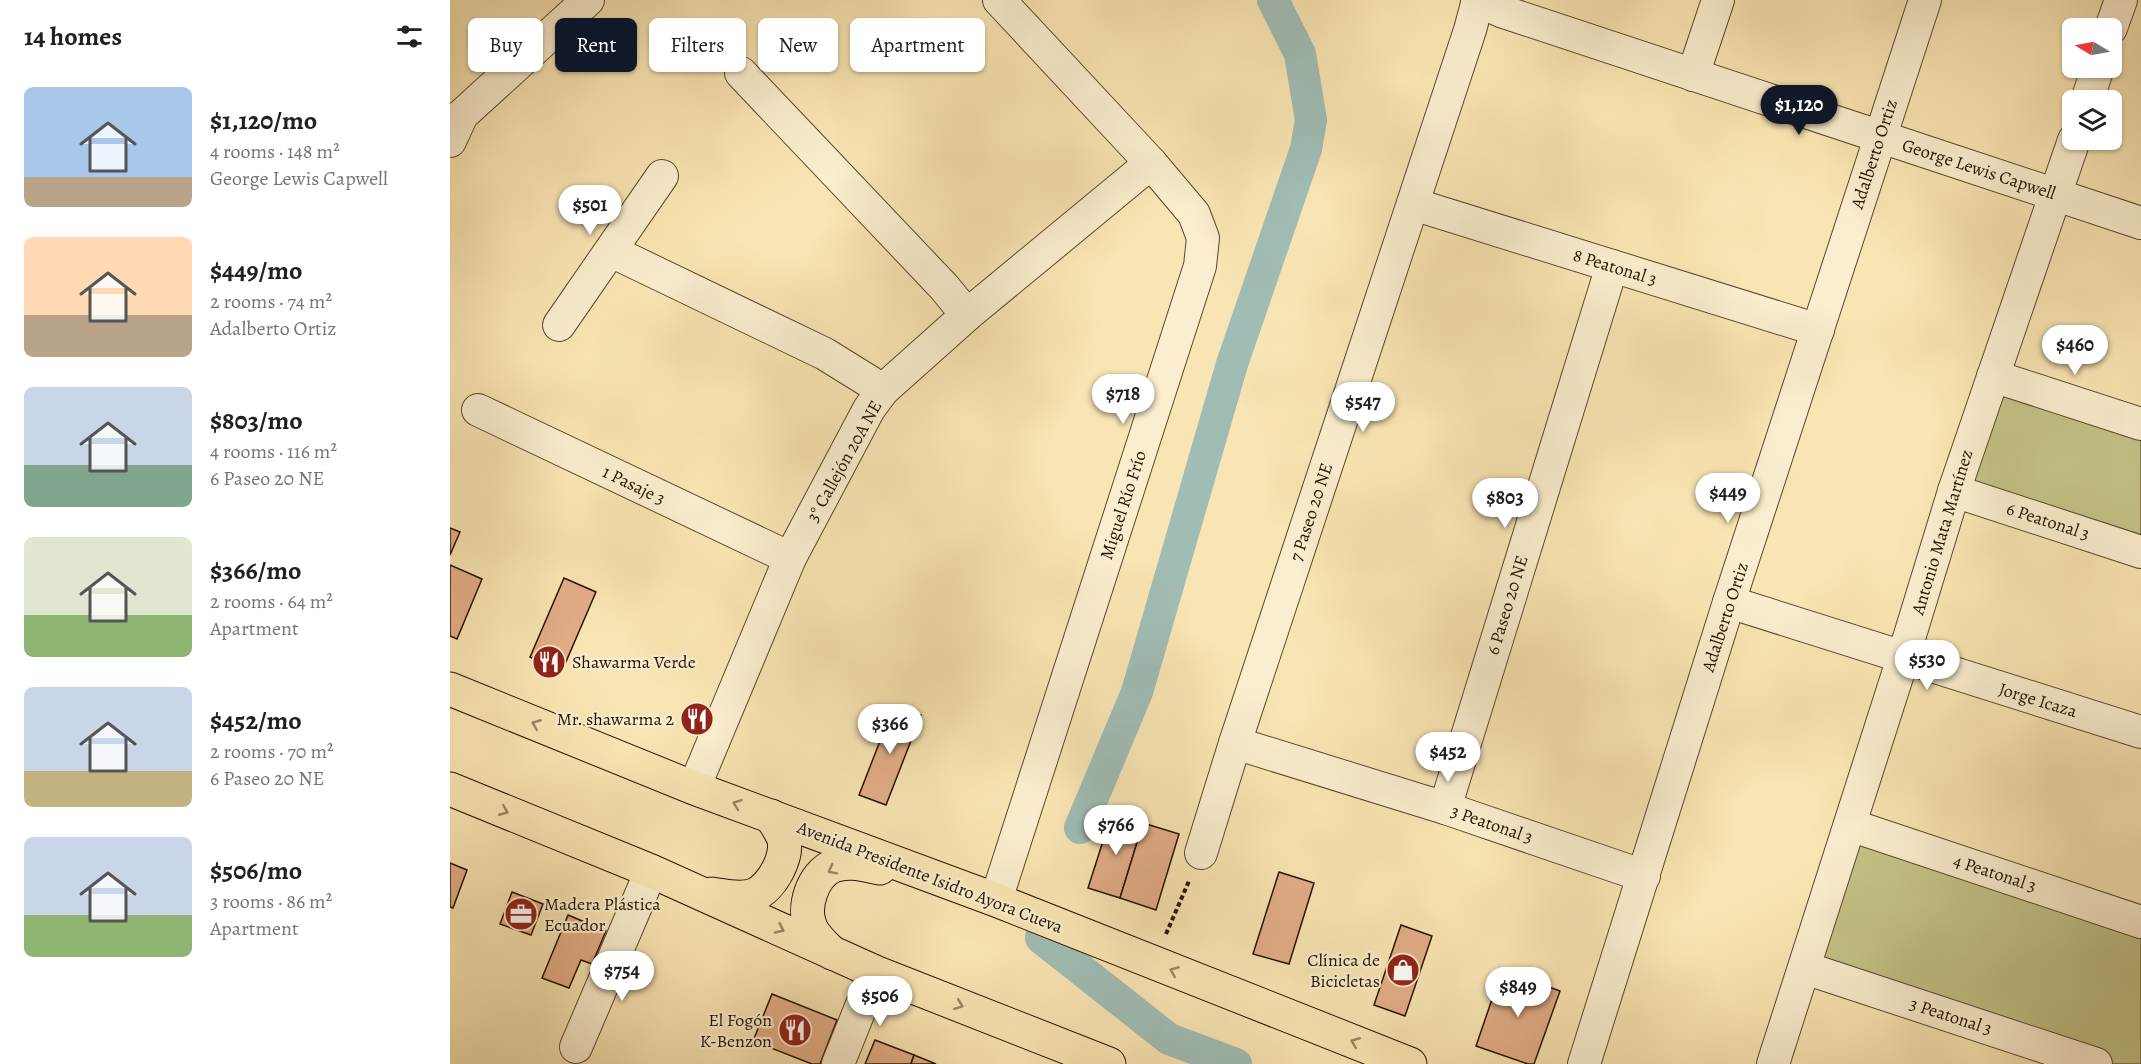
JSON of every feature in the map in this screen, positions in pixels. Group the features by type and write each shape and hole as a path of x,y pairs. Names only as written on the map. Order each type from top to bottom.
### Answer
{"main road":[{"name":"Avenida Presidente Isidro Ayora Cueva","path":"450,689 694,788 996,900 1410,1064"},
{"path":"450,789 651,871 874,972 1109,1064"},
{"path":"701,893 738,897 753,896 765,889 775,875 783,857 784,838 771,816"},
{"path":"832,953 812,930 807,913 810,893 821,875 833,866 855,863 949,883"}],"street":[{"path":"454,122 588,0"},
{"name":"Miguel Río Frío","path":"996,900 1200,266 1203,238 1194,214 1151,163 999,0"},
{"path":"1693,75 1718,0"},
{"name":"Adalberto Ortiz","path":"1584,1064 1729,602 1925,0"},
{"path":"2115,18 2121,0 2141,7"},
{"name":"George Lewis Capwell","path":"1490,3 1693,75 2141,223"},
{"name":"7 Paseo 20 NE","path":"1201,853 1235,743 1470,30 1490,3"},
{"path":"741,73 944,287 967,315"},
{"name":"Antonio Mata Martínez","path":"1773,1064 1903,658 1954,490 2070,150"},
{"name":"3° Callejón 20A NE","path":"694,788 727,714 790,558 869,409 883,390 967,315 1151,163"},
{"path":"559,325 662,176"},
{"name":"8 Peatonal 3","path":"1413,204 1818,330"},
{"path":"611,251 825,354 883,390"},
{"name":"6 Paseo 20 NE","path":"1445,808 1612,266"},
{"path":"1993,376 2141,424"},
{"name":"1 Pasaje 3","path":"478,410 790,558"},
{"name":"6 Peatonal 3","path":"1954,490 2141,552"},
{"name":"Jorge Icaza","path":"1729,602 2141,732"},
{"name":"3 Peatonal 3","path":"1235,743 1445,808 1644,876"},
{"name":"4 Peatonal 3","path":"1850,825 2141,922"},
{"path":"576,1047 651,871"},
{"name":"3 Peatonal 3","path":"1805,968 2096,1064"},
{"path":"838,1064 874,972"}],"path":[{"path":"1154,963 1201,853"}],"shaded area":[{"path":"1993,376 2141,424 2141,549 1954,491"},
{"path":"1850,825 2141,922 2141,1064 2096,1064 1805,968"}],"building":[{"path":"450,528 460,532 450,555"},
{"path":"450,565 482,579 457,639 450,636"},
{"path":"564,578 596,592 562,671 530,657"},
{"path":"894,705 921,715 886,805 859,795"},
{"path":"1112,813 1143,823 1120,898 1088,888"},
{"path":"1143,823 1179,834 1156,910 1120,898"},
{"path":"450,863 467,870 453,908 450,907"},
{"path":"1279,872 1314,883 1289,964 1253,954"},
{"name":"Madera Plástica Ecuador","path":"512,892 543,904 531,935 500,924"},
{"path":"568,915 606,931 592,964 581,960 569,988 542,978"},
{"name":"Clínica de Bicicletas","path":"1401,925 1432,936 1405,1016 1374,1005"},
{"path":"1502,970 1560,991 1534,1064 1476,1046"},
{"name":"El Fogón K-Benzon","path":"772,994 837,1020 820,1064 812,1064 753,1041"},
{"path":"875,1040 914,1055 911,1064 865,1064"},
{"path":"914,1055 936,1064 911,1064"}],"waterway":[{"path":"1080,828 1137,692 1232,364 1306,149 1311,120 1300,54 1273,0"},
{"path":"1041,938 1169,1039 1236,1064"}],"place":[{"name":"Shawarma Verde","path":"549,662"},
{"name":"Mr. shawarma 2","path":"697,719"},
{"name":"Madera Plástica Ecuador","path":"521,914"},
{"name":"Clínica de Bicicletas","path":"1403,970"},
{"name":"El Fogón K-Benzon","path":"795,1030"}]}
